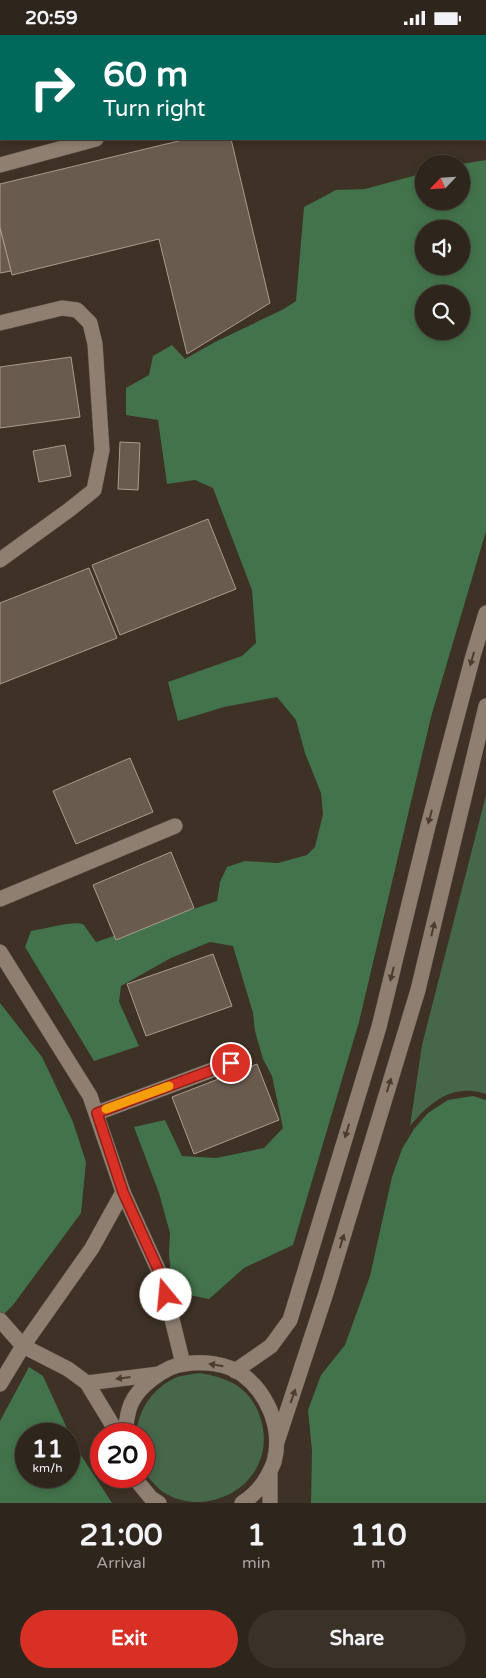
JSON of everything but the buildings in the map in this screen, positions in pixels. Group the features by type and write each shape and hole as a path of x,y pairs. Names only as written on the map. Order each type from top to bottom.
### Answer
{"street":[{"path":"1,160 91,140"},
{"path":"0,323 62,308 77,310 90,323 95,343 102,449 94,490 0,560"},
{"path":"235,1371 271,1346 290,1320 379,1027 428,826 486,613"},
{"path":"277,1442 326,1293 418,990 486,706"},
{"path":"0,899 175,826"},
{"path":"0,952 90,1096 123,1192 162,1278 183,1364"},
{"path":"97,1113 231,1063"},
{"path":"0,1384 23,1346 92,1248 123,1192"},
{"path":"0,1320 23,1346 68,1369 87,1383 111,1423"},
{"path":"87,1383 160,1373 183,1364 218,1364 242,1374 263,1393 277,1426 276,1453 270,1474 270,1503"},
{"path":"126,1423 132,1402 146,1385 160,1373"},
{"path":"242,1503 251,1498 270,1474"},
{"path":"144,1488 155,1501"}],"green space":[{"path":"486,160 486,531 431,717 359,1022 293,1245 244,1268 209,1299 184,1294 171,1276 170,1233 159,1193 134,1127 165,1120 182,1156 216,1158 264,1148 283,1128 272,1076 263,1059 255,1031 253,1013 233,946 210,942 171,958 121,986 119,1002 139,1046 94,1061 25,947 31,931 78,923 83,924 96,942 217,901 220,882 227,867 245,861 278,863 307,855 315,847 323,814 321,793 305,753 296,720 277,697 224,707 178,721 168,682 242,656 256,643 252,590 213,488 195,480 167,484 158,420 126,415 126,388 149,375 153,356 172,345 185,359 215,342 284,309 296,301 304,207 336,190 365,189 415,175 415,210 470,210 470,163"},
{"path":"486,795 486,1094 463,1091 443,1097 426,1109 410,1126 422,1045"},
{"path":"0,1003 42,1057 73,1122 86,1162 81,1213 13,1305 0,1318"},
{"path":"473,1096 486,1100 486,1503 311,1503 312,1451 308,1410 321,1375 345,1345 370,1276 392,1177 402,1149 414,1129 428,1113 448,1100"},
{"path":"29,1367 43,1376 64,1423 15,1423 15,1488 80,1488 80,1454 90,1469 90,1488 102,1488 112,1503 0,1503 0,1421"},
{"path":"200,1373 219,1378 243,1390 249,1396 259,1414 263,1431 263,1447 259,1462 252,1476 241,1487 227,1495 212,1500 194,1502 180,1500 167,1494 155,1485 155,1423 138,1423 144,1407 154,1393 168,1382 186,1375"}],"slow traffic":[{"path":"106,1109 169,1086"}],"route":[{"path":"166,1295 162,1278 123,1192 97,1113 231,1063"}]}
